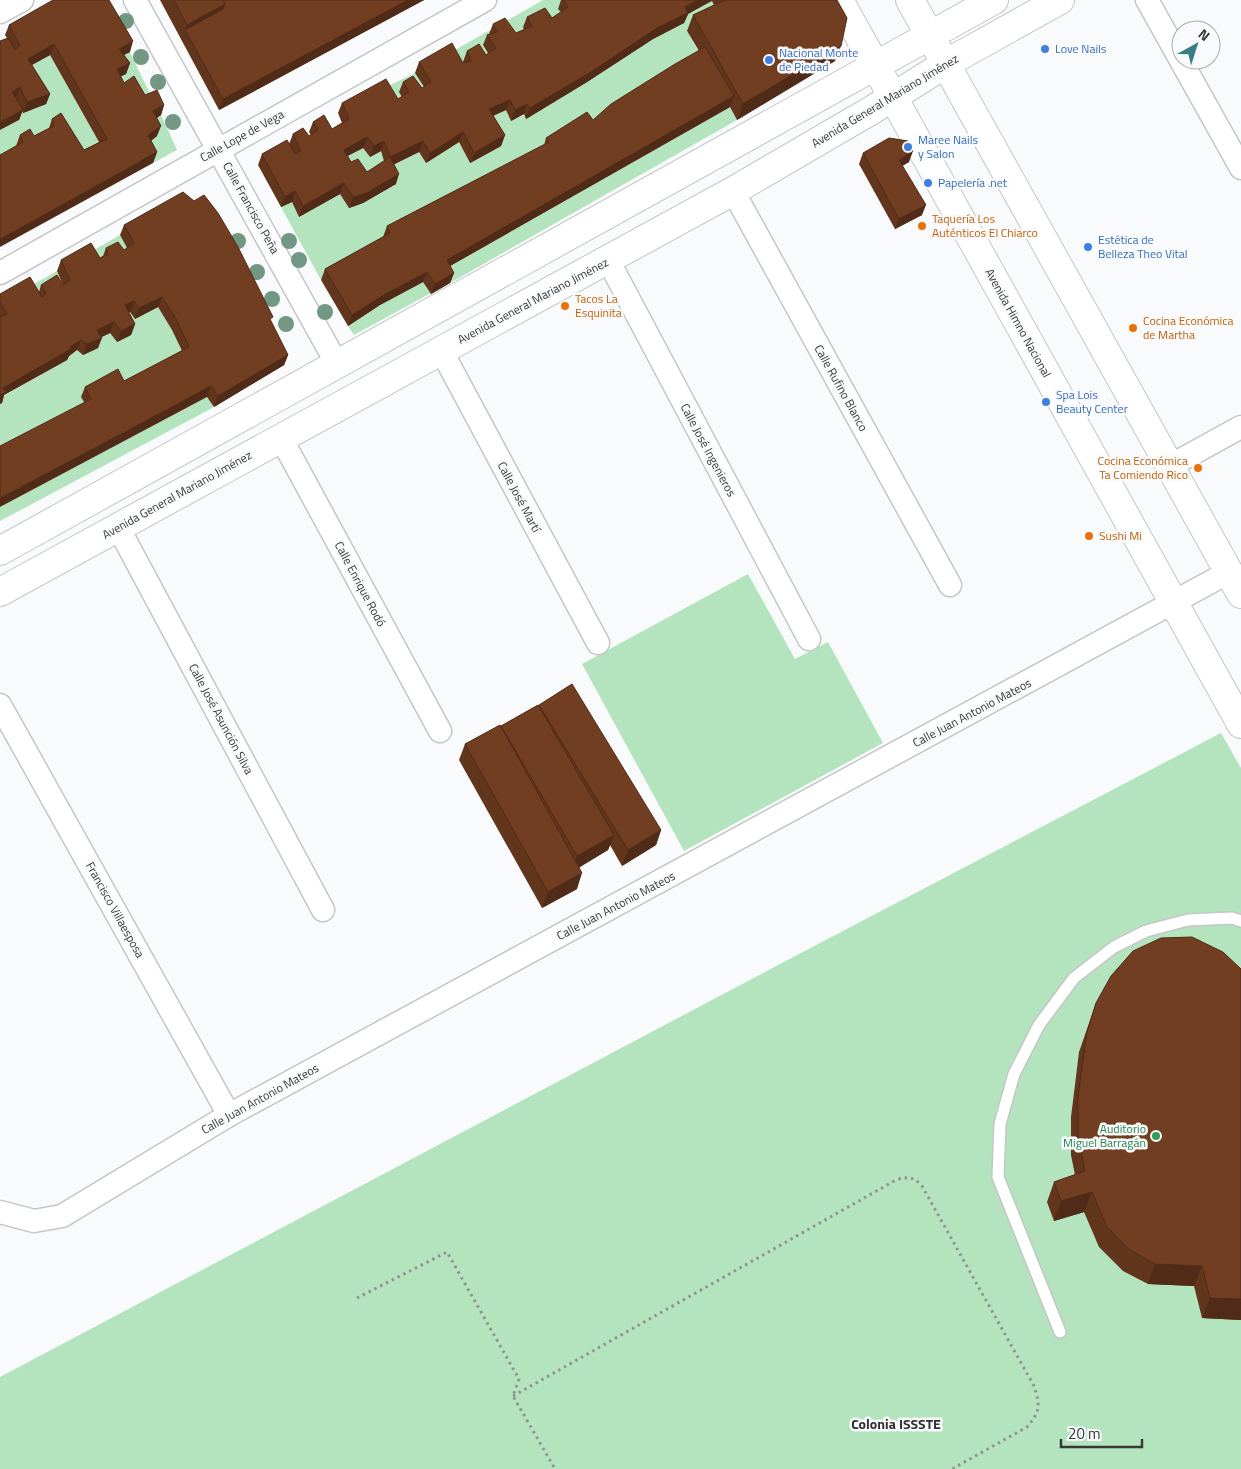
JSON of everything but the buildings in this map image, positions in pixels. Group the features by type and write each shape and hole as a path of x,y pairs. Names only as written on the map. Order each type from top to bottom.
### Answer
{"main road":[{"name":"Avenida Himno Nacional","path":"839,0 1241,724"},
{"path":"910,0 947,63 1235,583"},
{"path":"0,551 994,0"},
{"name":"Avenida General Mariano Jiménez","path":"0,592 733,192 872,110 947,63 1060,0"}],"street":[{"path":"0,12 22,0"},
{"name":"Calle Francisco Peña","path":"135,0 337,364"},
{"name":"Calle Lope de Vega","path":"0,273 485,0"},
{"path":"1147,0 1241,168"},
{"name":"Calle Rufino Blanco","path":"733,192 950,585"},
{"name":"Calle José Ingenieros","path":"608,260 809,639"},
{"name":"Calle José Martí","path":"441,350 598,644"},
{"path":"1170,466 1241,427"},
{"name":"Calle Enrique Rodó","path":"281,438 440,731"},
{"name":"Calle José Asunción Silva","path":"118,528 323,910"},
{"name":"Calle Juan Antonio Mateos","path":"0,1212 34,1221 62,1216 229,1115 1174,603 1235,583"},
{"name":"Francisco Villaesposa","path":"0,705 229,1115"}],"lane":[{"path":"1060,1332 998,1177 1000,1124 1014,1074 1039,1025 1074,978 1114,947 1146,931 1188,920 1232,918 1241,921"}],"path":[{"path":"513,1396 906,1176 916,1180 922,1186 1034,1386 1039,1404 1036,1416 1027,1427 952,1469"},
{"path":"357,1298 447,1252 519,1378 513,1396 555,1469"}],"green space":[{"path":"543,0 570,0 564,18 523,27 528,36 467,71 448,54"},
{"path":"713,0 720,15 687,31 702,58 387,244 321,280 281,207 292,202 300,217 340,194 349,207 363,203 395,185 363,182 340,160 363,148 370,157 381,151 387,168 419,152 426,163 459,142 470,163 485,119 506,110 511,121 557,100 653,39 683,24 681,18"},
{"path":"130,52 153,100 113,80 115,59"},
{"path":"50,55 103,149 80,161 48,129 16,145 19,152 0,163 0,130 19,120 8,103 16,98 23,113 24,69"},
{"path":"415,73 428,93 394,110 382,89"},
{"path":"730,107 737,120 450,283 443,270"},
{"path":"161,115 177,150 153,163 144,145 149,122"},
{"path":"120,235 130,254 104,265 87,254"},
{"path":"57,271 66,291 37,296 27,288"},
{"path":"423,282 431,293 354,335 348,326 380,305"},
{"path":"158,307 172,330 185,358 0,454 0,404 2,403 0,398 67,360 66,357 110,333 117,342 121,316 130,312 136,319"},
{"path":"207,397 214,407 0,521 0,507"},
{"path":"748,574 795,659 828,642 883,743 684,851 582,664"},
{"path":"1221,733 1241,768 1241,1469 0,1469 0,1377"}],"place":[{"name":"Love Nails","path":"1045,49"},
{"name":"Nacional Monte de Piedad","path":"769,60"},
{"name":"Maree Nails y Salon","path":"908,147"},
{"name":"Papelería .net","path":"928,183"},
{"name":"Taquería Los Auténticos El Chiarco","path":"922,226"},
{"name":"Estética de Belleza Theo Vital","path":"1088,247"},
{"name":"Tacos La Esquinita","path":"565,306"},
{"name":"Cocina Económica de Martha","path":"1133,328"},
{"name":"Spa Lois Beauty Center","path":"1046,402"},
{"name":"Cocina Económica Ta Comiendo Rico","path":"1198,468"},
{"name":"Sushi Mi","path":"1089,536"},
{"name":"Auditorio Miguel Barragán","path":"1156,1136"}],"district":[{"name":"Colonia ISSSTE","path":"896,1424"}]}
